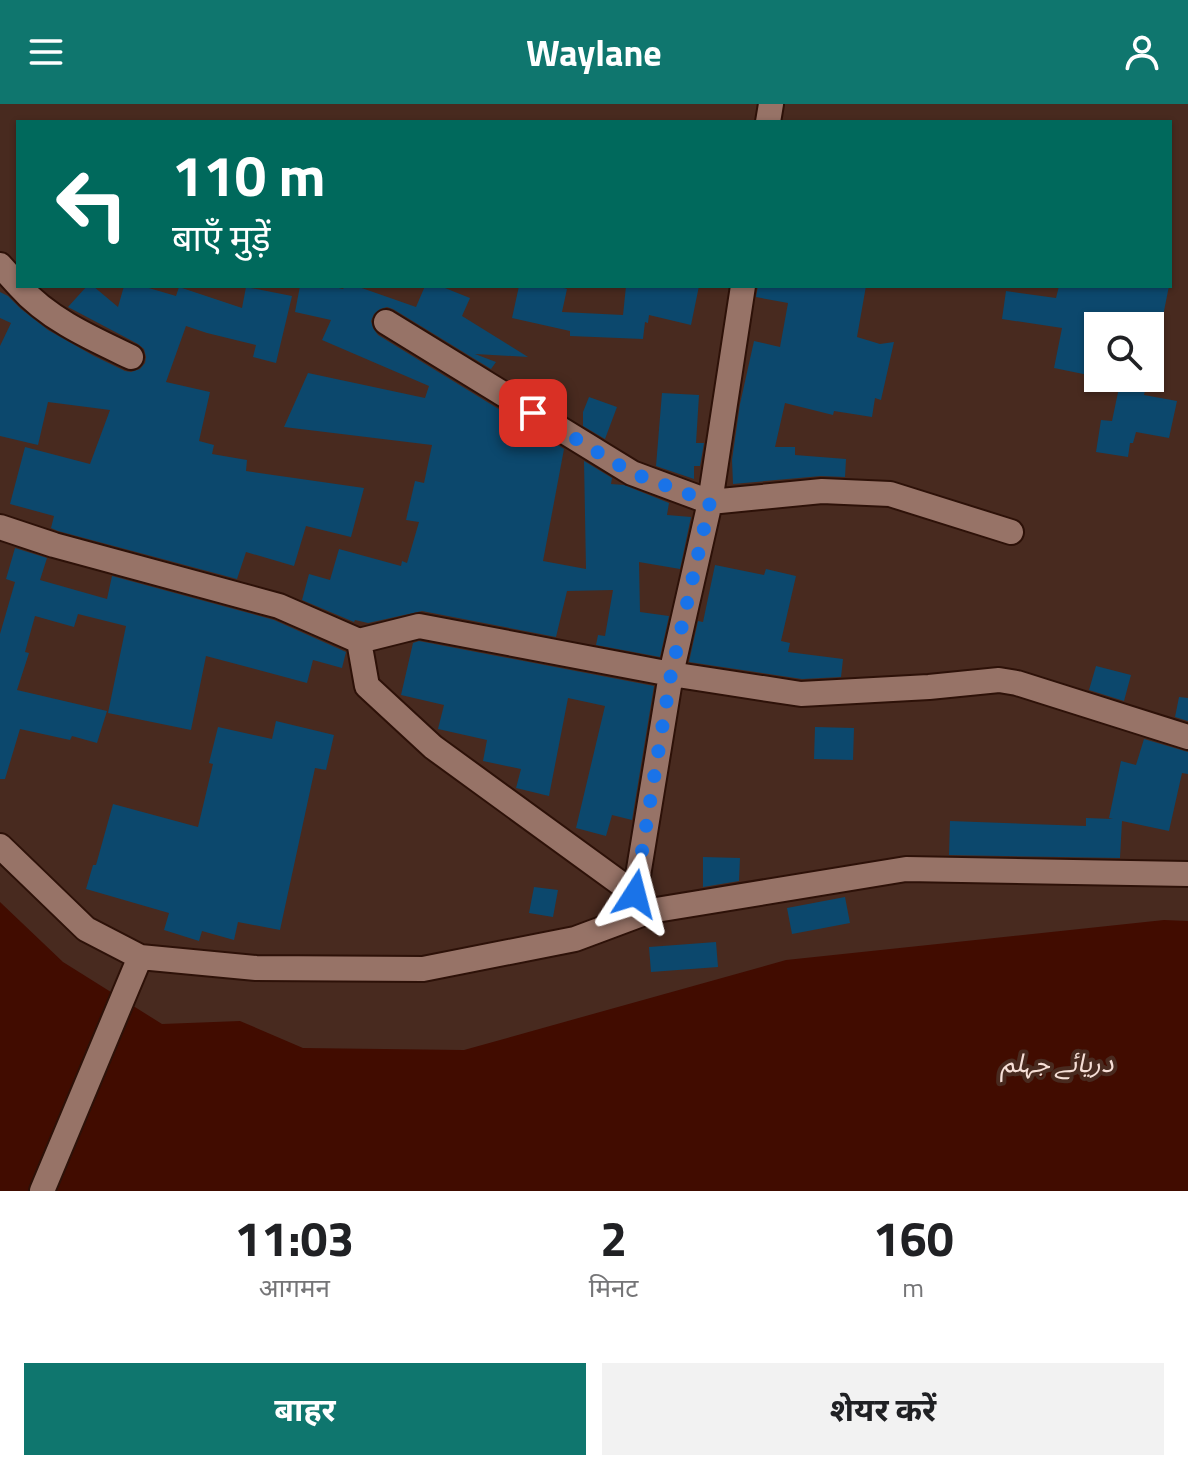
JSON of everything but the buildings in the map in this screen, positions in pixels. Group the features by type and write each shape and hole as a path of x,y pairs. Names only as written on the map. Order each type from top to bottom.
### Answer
{"street":[{"path":"0,265 16,284"},
{"path":"20,288 32,301 81,333 131,357"},
{"path":"643,902 671,674 710,502 743,288"},
{"path":"386,322 632,473 710,502 822,491 890,494 1011,532"},
{"path":"0,527 54,545 279,606 359,641 419,626 671,674 801,694 999,680 1188,737"},
{"path":"359,641 367,686 433,747 643,902"},
{"path":"0,846 86,929 140,957 256,968 423,969 575,939 643,902 906,869 1188,874"},
{"path":"42,1191 140,957"}],"water":[{"name":"دریائے جہلم","path":"0,902 63,962 162,1024 240,1021 303,1048 464,1050 786,960 1164,920 1188,921 1188,1191 0,1191"}],"route":[{"path":"533,413 632,473 710,502 671,674 635,894"}]}
